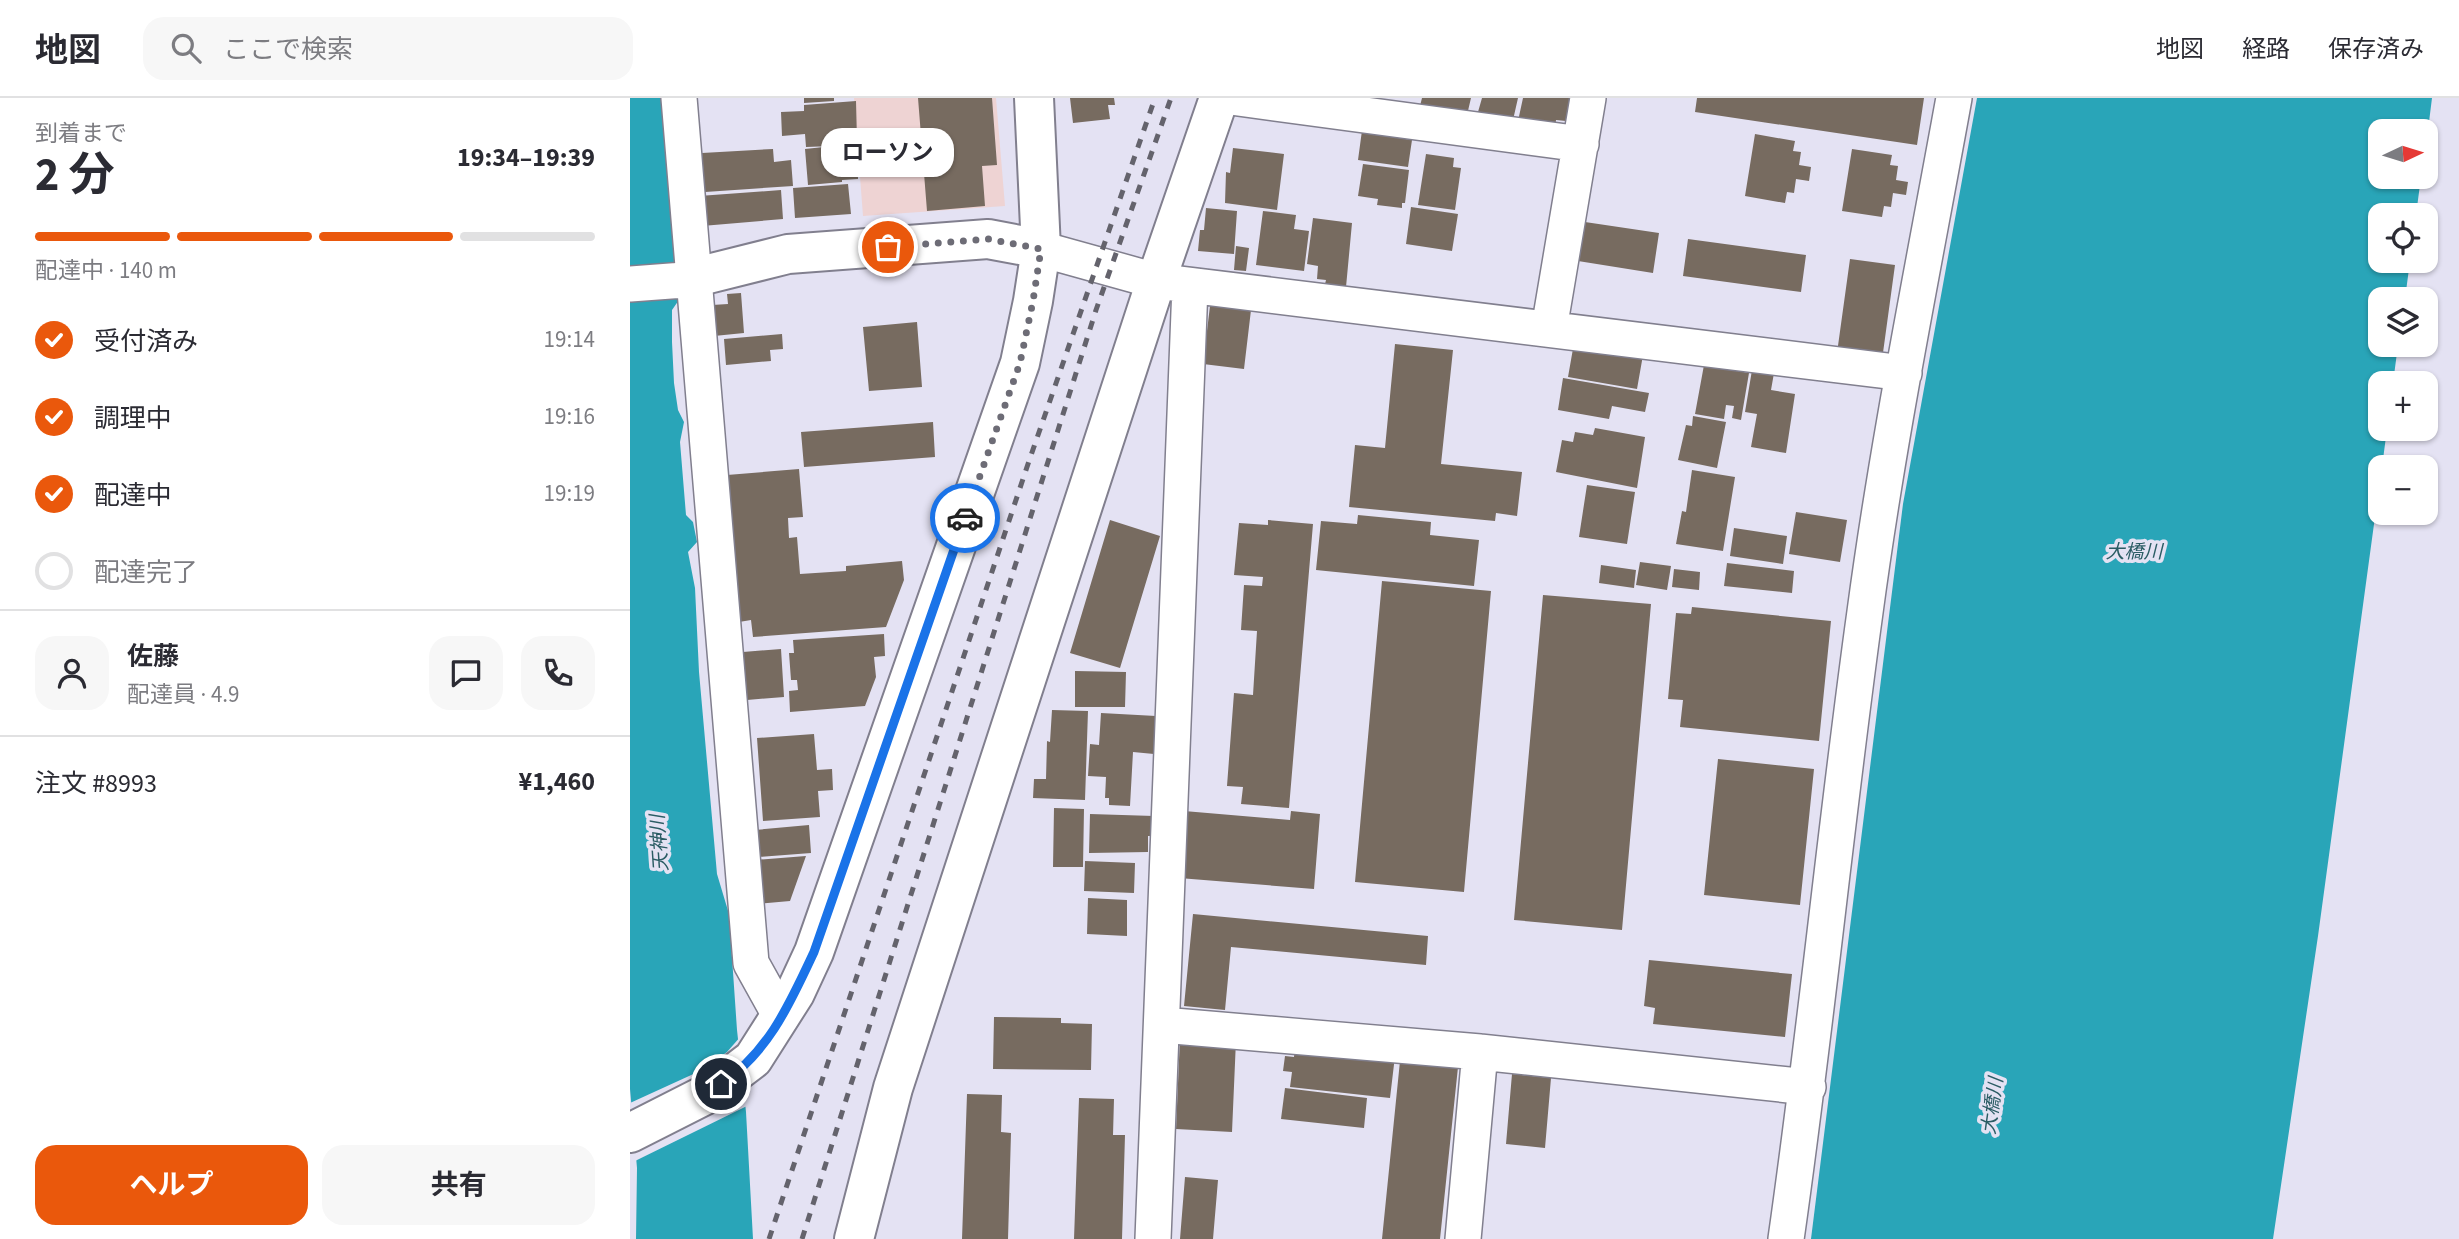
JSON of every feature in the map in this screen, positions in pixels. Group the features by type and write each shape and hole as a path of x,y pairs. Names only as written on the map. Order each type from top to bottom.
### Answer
{"street":[{"path":"679,98 688,279 751,963 781,1017"},
{"path":"630,1133 706,1094 736,1075 754,1059 781,1017 814,952 1020,363 1041,249 1034,98"},
{"path":"854,1239 893,1088 1173,284 1219,98"},
{"path":"1238,98 1580,144"},
{"path":"1549,329 1588,98"},
{"path":"1786,1239 1808,1087 1865,611 1904,373 1954,98"},
{"path":"630,284 688,279 788,254 988,239 1041,249 1173,284 1904,373"},
{"path":"1153,1239 1162,1025 1173,284"},
{"path":"1162,1025 1480,1052 1808,1087"},
{"path":"1463,1239 1480,1052"}],"shaded area":[{"path":"854,98 996,98 1005,206 863,216"}],"water":[{"name":"天神川","path":"630,98 668,98 681,297 672,310 674,383 678,410 684,422 680,442 686,515 693,522 697,542 688,552 695,588 699,672 717,874 729,914 746,1112 753,1239 636,1239 637,1168 630,1089"},
{"name":"大橋川","path":"1977,98 2432,98 2429,119 2368,119 2368,189 2419,189 2418,203 2368,203 2368,273 2408,273 2407,287 2368,287 2368,357 2396,357 2395,371 2368,371 2368,441 2385,441 2384,455 2368,455 2368,525 2374,525 2318,936 2273,1239 1811,1239 1903,504"}],"pier":[{"path":"741,1036 749,1105 633,1162 630,1103 700,1071 727,1052"}],"building":[{"path":"804,98 834,98 834,101 804,103"},
{"path":"918,98 992,98 997,165 982,166 985,206 927,211"},
{"path":"1070,98 1114,98 1115,105 1108,105 1110,119 1073,123"},
{"path":"1422,98 1471,98 1467,115 1420,106"},
{"path":"1482,98 1518,98 1513,120 1478,112"},
{"path":"1523,98 1570,98 1566,121 1556,120 1555,129 1518,121"},
{"path":"1697,98 1924,98 1917,145 1695,112"},
{"path":"856,101 858,179 808,185 805,149 833,146 806,147 805,134 782,136 781,112 804,111 804,105"},
{"path":"1363,123 1401,129 1399,138 1412,140 1408,167 1358,160"},
{"path":"1755,134 1795,141 1793,151 1801,152 1799,165 1811,167 1809,181 1796,179 1794,193 1787,192 1785,203 1745,196"},
{"path":"1233,148 1284,154 1277,210 1225,203 1226,172 1230,173"},
{"path":"773,149 774,162 791,160 793,186 705,192 702,153"},
{"path":"1852,149 1892,155 1890,165 1898,166 1896,180 1908,182 1906,195 1893,193 1891,207 1884,206 1882,217 1842,211"},
{"path":"1426,154 1454,158 1453,167 1461,168 1455,210 1418,205"},
{"path":"1363,164 1409,170 1402,208 1377,205 1378,199 1358,196"},
{"path":"848,184 851,214 795,218 793,188"},
{"path":"781,190 783,219 702,226 699,196"},
{"path":"1411,207 1458,214 1452,251 1406,244"},
{"path":"1206,208 1237,211 1234,254 1198,251"},
{"path":"1263,211 1296,215 1294,229 1309,231 1304,271 1256,265"},
{"path":"1313,218 1352,223 1346,287 1325,284 1326,280 1317,279 1318,266 1307,264"},
{"path":"1585,222 1659,233 1653,273 1578,261"},
{"path":"1688,239 1806,255 1801,292 1683,276"},
{"path":"1236,246 1249,248 1246,271 1234,270"},
{"path":"1850,259 1895,265 1882,360 1837,353"},
{"path":"741,293 744,333 714,336 712,305 728,304 727,294"},
{"path":"1210,306 1251,310 1244,369 1203,364"},
{"path":"917,322 922,387 869,391 863,327"},
{"path":"782,334 783,349 770,350 771,361 726,365 724,339"},
{"path":"1574,343 1643,355 1637,389 1568,377"},
{"path":"1395,344 1453,350 1441,464 1522,472 1517,516 1496,513 1495,521 1349,507 1355,445 1385,448"},
{"path":"1704,365 1749,373 1741,420 1732,418 1734,406 1726,405 1724,419 1695,414"},
{"path":"1752,370 1774,373 1771,390 1795,394 1786,453 1751,447 1757,414 1745,412"},
{"path":"1563,378 1649,393 1645,412 1612,406 1609,419 1558,410"},
{"path":"1693,416 1726,422 1717,468 1678,460 1686,425 1692,426"},
{"path":"933,422 935,457 804,467 801,432"},
{"path":"1595,428 1645,437 1637,488 1556,472 1562,440 1573,442 1575,432 1593,435"},
{"path":"799,469 803,517 788,518 789,538 797,537 800,574 846,571 846,566 902,561 904,580 886,627 753,637 751,620 739,622 727,475"},
{"path":"1692,470 1735,477 1723,551 1676,544 1682,511 1686,512"},
{"path":"1587,485 1635,492 1627,544 1579,537"},
{"path":"1796,512 1847,520 1840,562 1789,554"},
{"path":"1358,515 1431,522 1430,535 1479,540 1474,586 1316,570 1321,521 1357,524"},
{"path":"1110,520 1160,536 1120,668 1070,653"},
{"path":"1268,520 1313,524 1289,808 1241,804 1243,787 1227,786 1234,693 1253,695 1257,631 1241,630 1244,585 1262,586 1263,577 1234,575 1239,523 1268,525"},
{"path":"1734,528 1787,536 1783,564 1730,556"},
{"path":"1640,562 1671,566 1667,590 1636,585"},
{"path":"1727,563 1794,571 1792,593 1724,586"},
{"path":"1601,565 1636,570 1634,588 1599,583"},
{"path":"1674,569 1700,572 1699,590 1672,587"},
{"path":"1382,581 1491,591 1464,892 1355,882"},
{"path":"1543,595 1651,604 1622,930 1514,920"},
{"path":"1692,607 1831,621 1819,741 1680,727 1683,700 1668,699 1676,613 1691,614"},
{"path":"884,634 885,656 874,657 876,677 865,706 790,712 789,691 798,690 797,680 791,680 789,653 794,653 793,640"},
{"path":"781,649 784,697 747,700 743,652"},
{"path":"1075,671 1126,672 1125,707 1075,707"},
{"path":"1052,710 1088,711 1085,800 1033,798 1034,779 1046,779 1047,741 1050,742"},
{"path":"1101,713 1156,716 1154,754 1133,752 1130,806 1109,805 1109,798 1105,798 1106,777 1088,776 1090,744 1099,745"},
{"path":"814,734 817,770 832,769 833,790 818,791 820,817 763,821 757,738"},
{"path":"1718,759 1814,769 1800,905 1704,895"},
{"path":"1054,808 1084,809 1083,867 1053,867"},
{"path":"1184,811 1290,820 1291,811 1320,814 1314,889 1179,878"},
{"path":"1090,814 1154,816 1154,836 1148,836 1148,852 1089,853"},
{"path":"809,825 811,853 757,857 755,830"},
{"path":"806,856 790,901 757,904 754,860"},
{"path":"1085,861 1135,863 1134,893 1084,891"},
{"path":"1088,898 1127,900 1127,936 1087,934"},
{"path":"1193,914 1428,936 1426,965 1231,947 1225,1010 1184,1006"},
{"path":"1649,960 1792,974 1785,1037 1653,1024 1655,1008 1644,1006"},
{"path":"994,1017 1061,1018 1061,1023 1092,1024 1091,1070 993,1069"},
{"path":"1180,1037 1236,1040 1232,1132 1176,1129"},
{"path":"1295,1045 1395,1056 1390,1098 1290,1087 1292,1072 1283,1071 1285,1056 1294,1057"},
{"path":"1400,1061 1458,1067 1440,1239 1382,1239"},
{"path":"1512,1074 1551,1078 1545,1148 1506,1144"},
{"path":"1285,1088 1367,1098 1364,1128 1281,1119"},
{"path":"967,1094 1002,1095 1001,1132 1011,1133 1008,1239 962,1239"},
{"path":"1079,1098 1114,1099 1113,1135 1125,1135 1122,1239 1074,1239"},
{"path":"1185,1177 1218,1180 1213,1239 1180,1239"}],"railway":[{"path":"769,1239 1029,461 1155,98"},
{"path":"802,1239 1096,310 1171,98"}],"way so far":[{"path":"888,247 988,239 1041,249 1020,363 965,518"}],"place":[{"name":"ローソン","path":"888,247"}],"route":[{"path":"721,1084 754,1059 795,993 814,952 965,518"}]}
